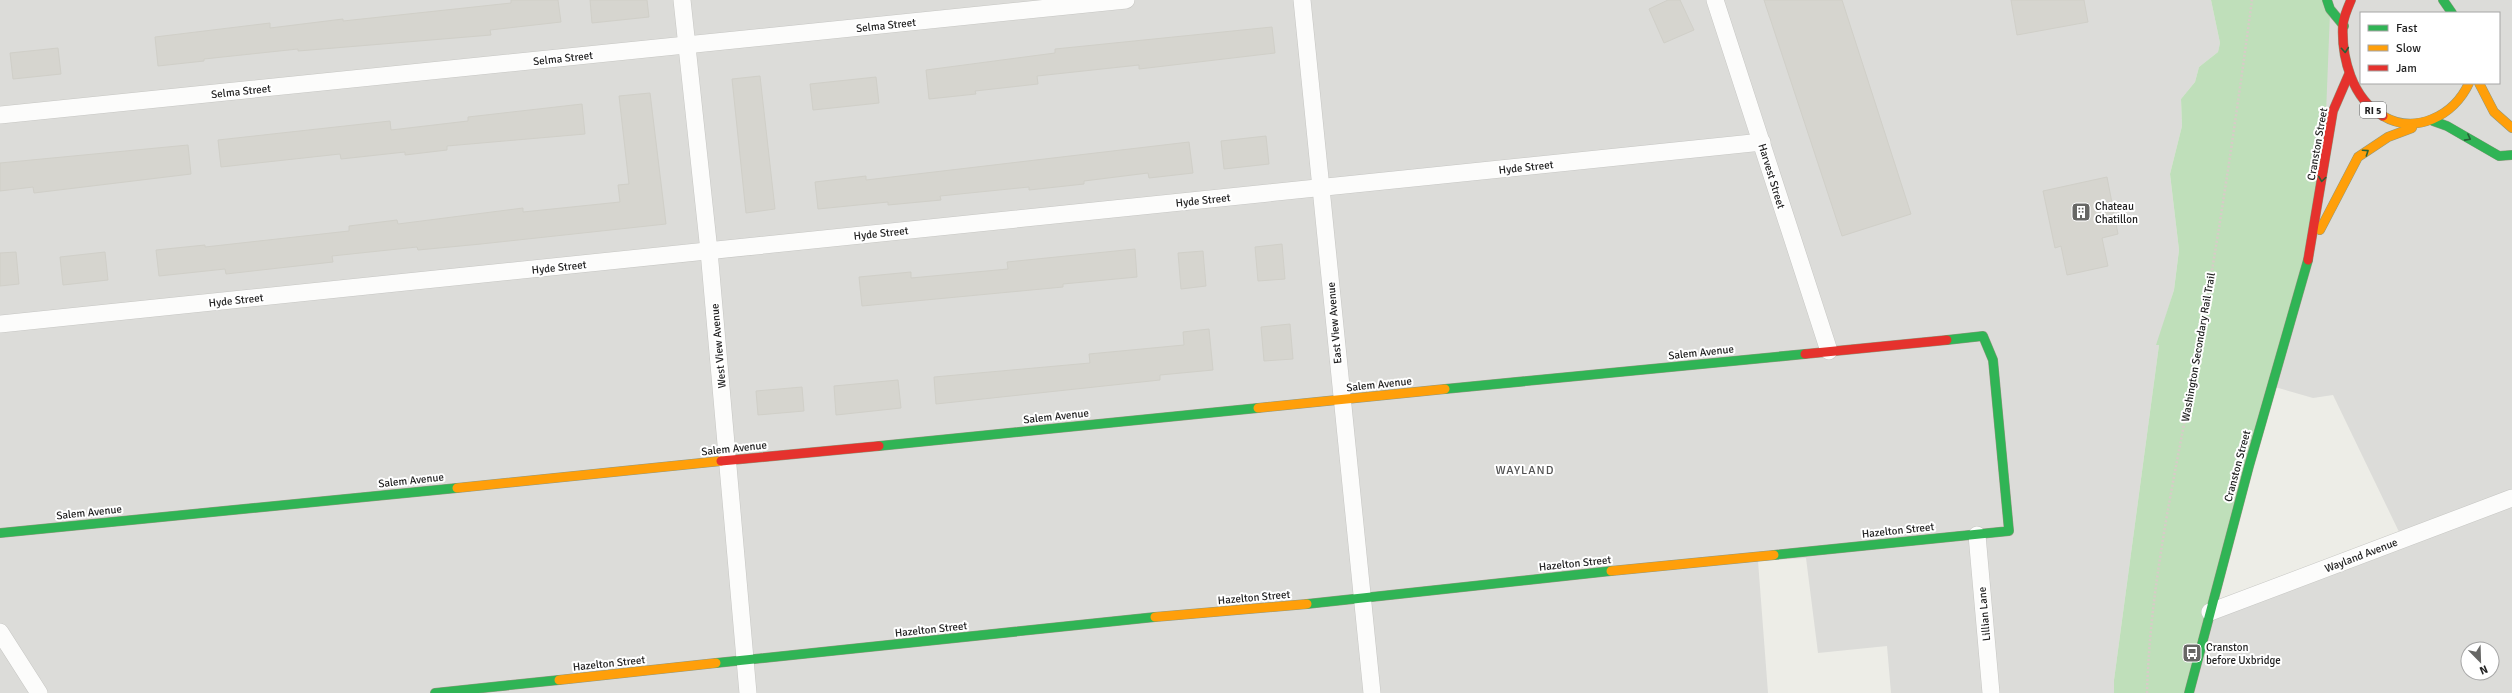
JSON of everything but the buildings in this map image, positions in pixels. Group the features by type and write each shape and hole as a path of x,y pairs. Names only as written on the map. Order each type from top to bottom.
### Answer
{"street":[{"name":"West View Avenue","path":"682,0 709,251 748,693"},
{"name":"Selma Street","path":"0,116 1126,0"},
{"name":"East View Avenue","path":"1302,0 1322,188 1340,400 1372,693"},
{"name":"Harvest Street","path":"1715,0 1829,351"},
{"path":"2327,0 2330,9 2344,26"},
{"path":"2344,26 2351,0"},
{"path":"2444,0 2451,12"},
{"name":"RI 5","path":"2344,26 2344,52 2349,74 2361,98 2376,113 2391,123 2412,128"},
{"name":"Cranston Street","path":"2189,693 2312,245 2331,122 2349,74"},
{"name":"Cranston Street","path":"2312,245 2358,157 2388,137 2433,121 2448,111 2468,84"},
{"path":"2480,84 2494,112 2512,128"},
{"path":"2433,121 2453,129 2499,156 2512,155"},
{"name":"Hyde Street","path":"0,324 1762,142"},
{"name":"Salem Avenue","path":"0,533 1983,336 1993,360 2003,466"},
{"name":"Hazelton Street","path":"434,693 1122,620 1361,600 1569,575 2009,531 2003,466"},
{"name":"Wayland Avenue","path":"2210,612 2512,498"},
{"name":"Lillian Lane","path":"1977,535 1991,693"},
{"path":"0,632 39,693"}],"path":[{"name":"Washington Secondary Rail Trail","path":"2147,693 2148,650 2160,548 2218,232 2252,0"}],"shaded area":[{"path":"0,0 2211,0 2220,43 2218,52 2199,67 2195,82 2181,99 2182,126 2170,174 2179,250 2174,290 2157,345 2159,345 2114,680 2114,693 1891,693 1887,646 1818,653 1806,558 1758,561 1768,693 0,693"},
{"path":"2326,0 2512,0 2512,693 2190,693 2209,620 2401,536 2333,395 2313,398 2275,387"}],"green space":[{"path":"2211,0 2326,0 2330,12 2326,114 2305,272 2190,693 2114,693 2114,680 2159,345 2156,345 2174,290 2179,250 2170,174 2182,126 2181,99 2195,82 2199,67 2218,52 2220,43"}],"traffic: fast":[{"path":"2327,0 2330,9 2344,26"},
{"path":"2443,0 2451,12"},
{"path":"2433,121 2447,126 2499,156 2512,155"},
{"path":"2189,693 2249,466 2308,260"},
{"path":"1774,555 2009,531 1993,360 1983,336 1947,340"},
{"path":"1445,389 1805,354"},
{"path":"879,446 1258,408"},
{"path":"0,533 457,488"},
{"path":"1307,604 1611,571"},
{"path":"716,663 1155,617"},
{"path":"435,693 559,680"}],"traffic: slow":[{"path":"2383,116 2408,124 2420,123 2432,119 2444,113 2454,105 2468,84"},
{"path":"2480,84 2494,112 2512,128"},
{"path":"2320,230 2358,157 2388,137 2412,128"},
{"path":"1258,408 1445,389"},
{"path":"457,488 721,461"},
{"path":"1611,571 1774,555"},
{"path":"1155,617 1307,604"},
{"path":"559,680 716,663"}],"traffic: jam":[{"path":"2351,0 2343,24 2344,50 2347,63 2356,88 2363,99 2372,109 2383,116"},
{"path":"2308,260 2333,111 2349,74"},
{"path":"1805,354 1947,340"},
{"path":"721,461 879,446"}],"place":[{"name":"Chateau Chatillon","path":"2081,212"},
{"name":"Cranston before Uxbridge","path":"2192,653"}],"district":[{"name":"WAYLAND","path":"1525,470"}]}
